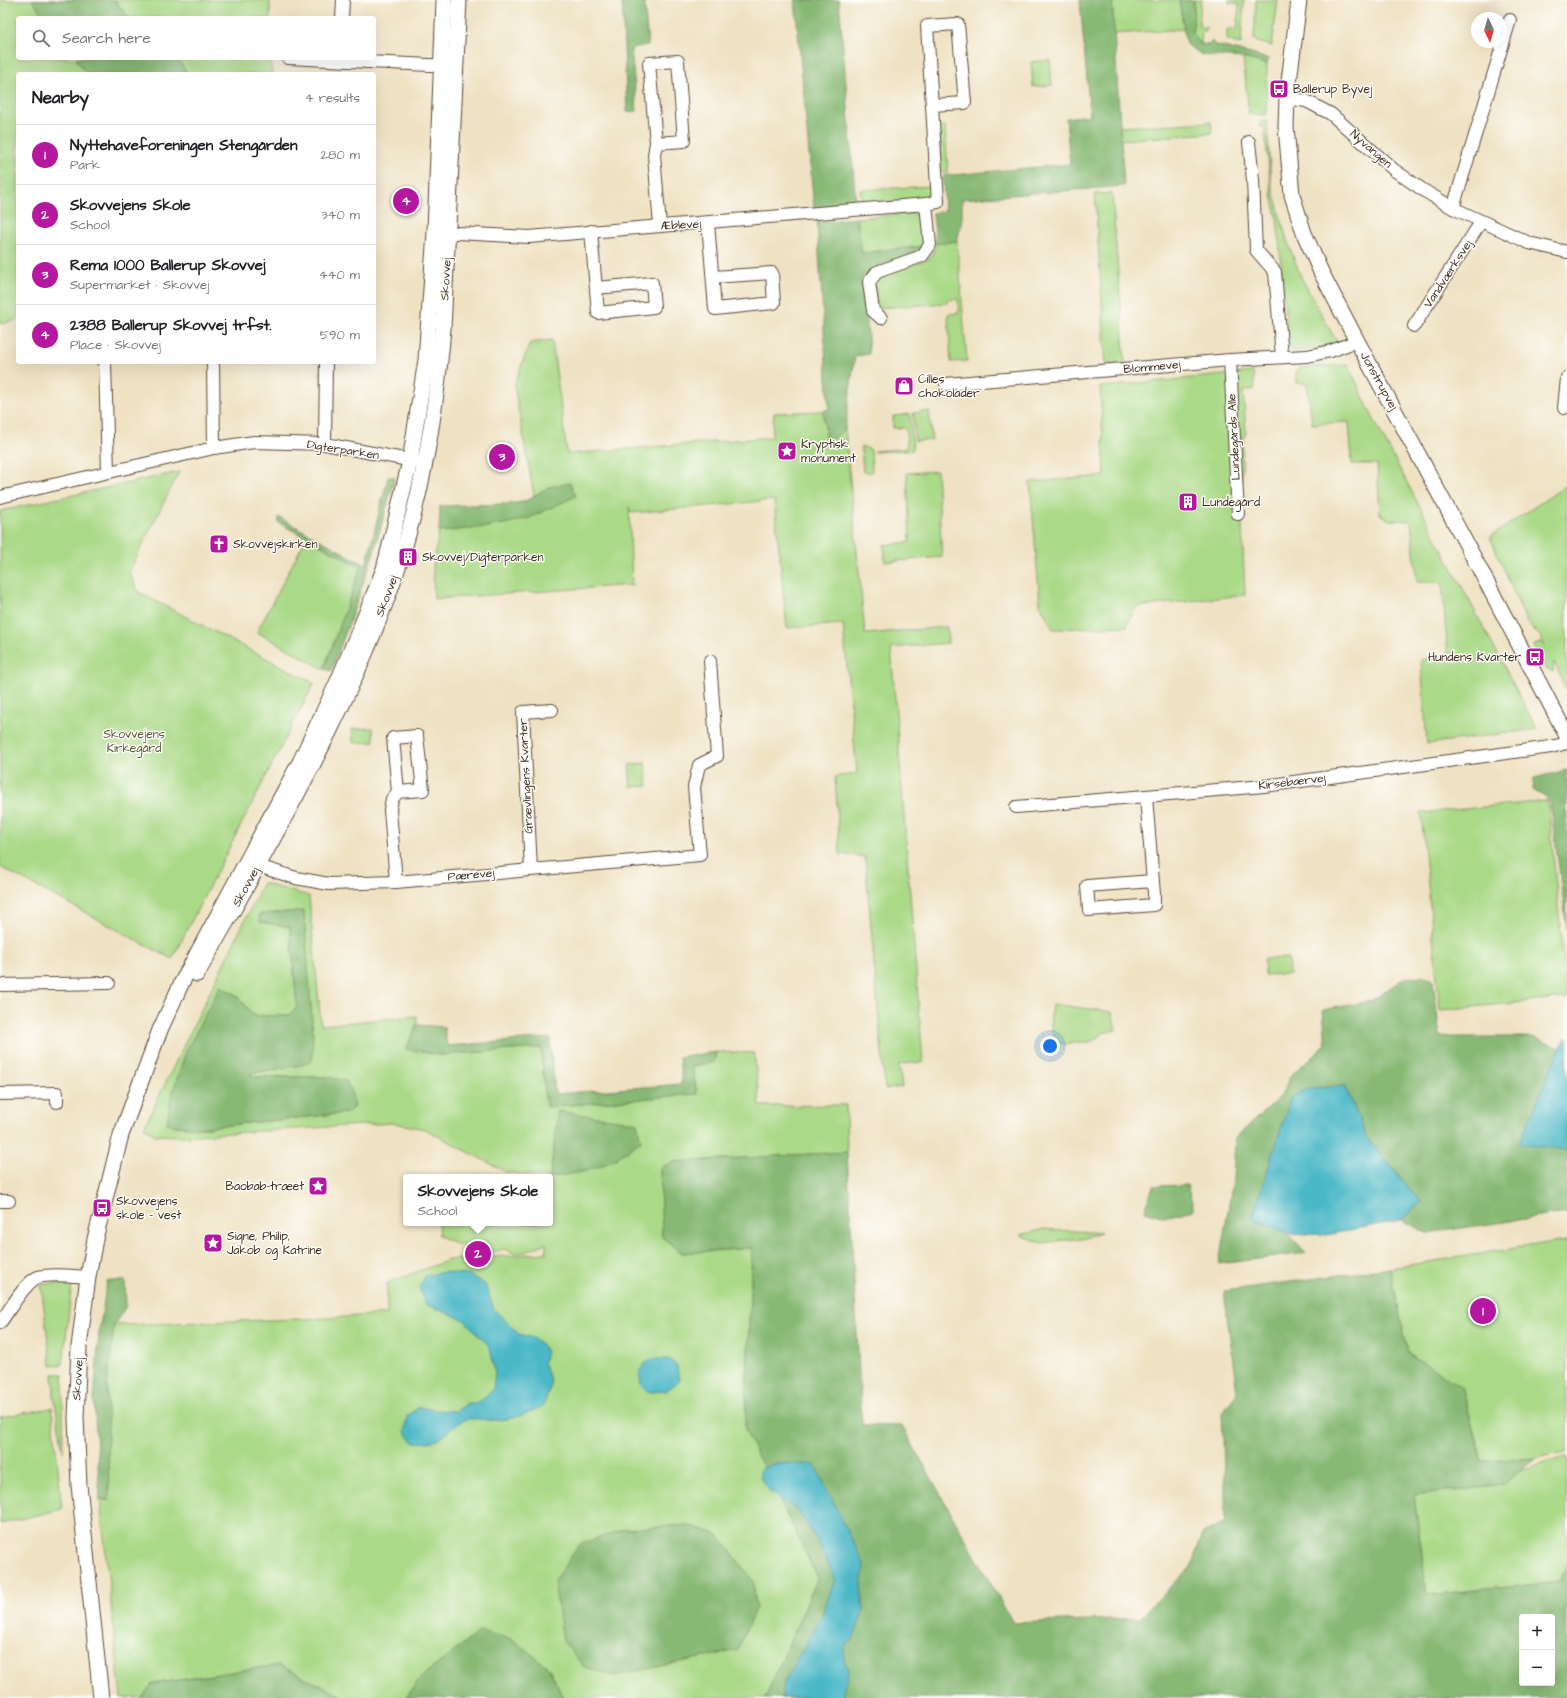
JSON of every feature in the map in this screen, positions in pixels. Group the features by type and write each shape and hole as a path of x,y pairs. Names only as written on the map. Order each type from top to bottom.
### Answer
{"street":[{"path":"342,16 343,0"},
{"name":"Skovvej","path":"444,0 449,66"},
{"name":"Skovvej","path":"101,1698 79,1485 76,1418 79,1347 88,1277 102,1208 119,1142 146,1068 252,862 320,749 350,687 382,613 408,532 418,462 438,384 443,329 441,232 449,66 459,0"},
{"name":"Jonstrupvej","path":"1299,0 1287,98 1287,141 1292,195 1304,233 1321,272 1567,736"},
{"path":"1453,208 1510,20"},
{"path":"881,318 872,311 869,282 877,272 922,256 930,245 926,204 938,202 927,26 958,24 965,103 932,105"},
{"path":"356,60 449,66"},
{"path":"656,143 684,141 678,61 649,63 656,143 654,154 660,226"},
{"name":"Nyvangen","path":"1287,98 1306,101 1331,114 1394,170 1453,208 1529,243 1567,252"},
{"path":"1249,142 1253,180 1256,250 1275,272 1282,357"},
{"name":"Æblevej","path":"441,232 529,237 926,204"},
{"name":"Vandværksvej","path":"1414,326 1481,222"},
{"path":"708,223 715,309 774,303 772,273 713,277"},
{"path":"591,231 598,312 654,307 652,283 596,288"},
{"name":"Blommevej","path":"946,384 1230,360 1307,356 1331,351 1357,340"},
{"name":"Lundegårds Alle","path":"1230,360 1238,514"},
{"path":"105,364 108,472"},
{"path":"213,364 214,448"},
{"path":"325,444 326,364"},
{"path":"1564,408 1567,378"},
{"name":"Digterparken","path":"0,490 0,497 214,448 254,442 325,444 418,462"},
{"name":"Pærevej","path":"252,862 296,878 329,884 396,882 531,869 591,866 700,855 694,787 699,765 717,756 710,661"},
{"name":"Grævlingens Kvarter","path":"531,869 523,712 552,710"},
{"path":"396,882 390,810 392,799 398,792 423,790 417,736 393,738 398,792"},
{"name":"Kirsebærvej","path":"1016,807 1264,786 1551,747 1567,743"},
{"path":"1146,797 1153,881 1154,905 1089,910 1087,886 1153,881"},
{"path":"0,985 109,983"},
{"path":"0,1094 57,1093 57,1102"},
{"path":"0,1323 31,1281 36,1278 60,1276 88,1277"}],"green space":[{"path":"0,0 270,0 270,16 16,16 16,60 271,60 272,72 16,72 16,320 0,324"},
{"path":"32,0 115,0 127,16 44,16"},
{"path":"622,0 644,0 648,45 631,48 637,111 627,112"},
{"path":"795,0 839,0 856,204 814,208"},
{"path":"1080,0 1112,0 1124,186 962,199 962,221 957,241 936,244 933,213 945,211 943,176 1070,164 1066,118 1090,115"},
{"path":"1112,0 1179,0 1184,29 1114,34"},
{"path":"1179,0 1194,0 1193,34 1201,44 1209,45 1212,41 1214,44 1220,46 1269,59 1267,64 1243,58 1202,55 1186,44"},
{"path":"1194,0 1203,0 1201,1 1199,27 1206,27 1206,31 1202,31 1201,44 1193,34"},
{"path":"1229,0 1244,0 1241,44 1229,41 1227,38 1227,29 1237,29 1239,4 1229,3"},
{"path":"1256,0 1278,0 1272,46 1257,42 1254,39"},
{"path":"1243,58 1267,64 1266,115 1249,114"},
{"path":"76,60 178,60 187,72 86,72"},
{"path":"1050,60 1052,85 1033,87 1031,62"},
{"path":"1267,121 1271,183 1287,240 1301,277 1338,344 1294,352 1289,349 1277,217 1272,196 1264,126 1258,126 1261,122"},
{"path":"1211,122 1212,133 1120,140 1120,127"},
{"path":"945,126 948,173 942,173 938,127"},
{"path":"932,186 932,195 929,199 862,206 860,190"},
{"path":"1112,193 1125,364 1106,365 1095,194"},
{"path":"918,213 922,218 923,246 862,253 857,218"},
{"path":"857,218 862,253 923,246 919,251 867,271 864,276 869,354 855,356 845,429 827,443 823,411 829,409 817,222"},
{"path":"957,241 967,361 951,362 948,314 959,313 958,299 947,300 947,303 877,308 875,281 879,276 929,259 936,244"},
{"path":"552,340 567,454 772,437 774,413 823,411 827,443 845,429 865,634 947,627 948,643 891,648 923,1062 899,1064 902,1087 885,1089 865,857 840,854 835,777 857,773 843,624 787,628 774,500 631,513 629,507 632,585 434,599 433,566 439,532 494,526 549,487 534,496 514,385 530,343"},
{"path":"1348,365 1375,422 1537,729 1427,744 1421,660 1448,656 1442,582 1417,582 1411,521 1389,520 1380,514 1377,464 1352,464 1349,422 1312,424 1307,383 1297,383 1296,372 1298,371 1298,368"},
{"path":"1253,372 1255,389 1243,391 1246,432 1243,440 1241,502 1245,595 1136,607 1127,626 1053,629 1040,604 1030,482 1105,476 1100,387"},
{"path":"929,411 932,440 915,441 913,413"},
{"path":"910,414 913,450 874,452 907,448 906,428 893,428 893,416"},
{"path":"861,446 871,450 872,472 863,472"},
{"path":"937,471 942,557 885,562 884,545 910,542 907,473"},
{"name":"Skovvejens Kirkegård","path":"179,472 129,572 138,592 314,683 172,959 0,867 0,511"},
{"path":"388,477 395,477 374,551 331,671 324,669 361,567 279,523 278,517 366,565"},
{"path":"570,483 576,496 527,519 494,526 439,532 440,506 524,502 549,487"},
{"path":"1567,485 1567,691 1554,662 1553,672 1546,669 1533,646 1541,642 1545,646 1540,636 1527,623 1490,537"},
{"path":"306,538 361,567 324,669 257,632"},
{"path":"373,728 374,742 353,743 352,729"},
{"path":"645,763 648,786 631,787 629,765"},
{"path":"1567,770 1567,929 1550,800 1533,790 1534,778"},
{"path":"1548,801 1567,998 1440,1010 1421,813"},
{"path":"263,883 309,896 321,1025 417,1016 417,1025 406,1049 439,1055 541,1048 546,1107 697,1094 692,1066 714,1062 716,1052 754,1053 760,1106 846,1105 847,1152 674,1162 660,1168 662,1237 682,1253 752,1248 745,1429 818,1578 765,1698 563,1698 549,1668 512,1639 420,1678 406,1698 346,1698 279,1665 152,1684 142,1698 121,1698 100,1500 108,1500 107,1386 114,1325 330,1318 387,1314 387,1283 449,1260 546,1253 546,1243 525,1252 514,1253 504,1249 487,1253 473,1251 439,1236 438,1226 553,1226 553,1177 586,1171 558,1111 550,1174 524,1174 506,1172 425,1129 394,1123 181,1136 155,1135 144,1127","holes":["304,911 302,1065 251,1073 251,1075 255,1077 329,1077 346,1113 198,1128 176,1126 237,995 254,1016 290,1015 297,1006 290,927 260,922 259,914","717,1534 753,1581 756,1607"]},
{"path":"304,911 313,1033 312,1061 302,1065 251,1073 251,1075 255,1077 329,1077 346,1081 351,1090 355,1107 346,1113 198,1128 176,1126 167,1123 171,1097 186,1051 220,986 237,995 254,1016 290,1015 297,1006 290,927 260,922 259,914"},
{"path":"1288,958 1289,974 1265,975 1264,959"},
{"path":"1421,976 1433,980 1440,1037 1532,1037 1560,1048 1567,1037 1567,1213 1427,1233 1401,1220 1421,1202 1367,1138 1345,1086 1252,1218 1288,1233 1306,1253 1219,1264 1233,1180 1235,1138 1281,1096 1291,1075 1326,1045 1323,1010 1371,1001 1404,978"},
{"path":"1052,1004 1112,1012 1116,1030 1101,1034 1089,1042 1064,1044 1059,1042 1053,1034 1051,1021"},
{"path":"417,1025 444,1027 447,1046 550,1038 555,1094 682,1084 679,1057 716,1052 714,1062 692,1066 697,1094 546,1107 541,1048 439,1055 406,1049"},
{"path":"558,1111 637,1123 641,1141 611,1162 586,1171 553,1177 553,1174 550,1174"},
{"path":"847,1152 862,1425 902,1426 1013,1623 1139,1618 1191,1567 1203,1533 1226,1522 1222,1413 1237,1393 1224,1291 1390,1268 1408,1353 1462,1387 1481,1461 1535,1458 1503,1484 1414,1495 1427,1595 1559,1582 1567,1566 1567,1698 765,1698 818,1578 745,1430 752,1248 682,1253 662,1237 660,1168 674,1162"},
{"path":"1187,1185 1194,1210 1164,1217 1145,1211 1153,1186"},
{"path":"1045,1229 1101,1233 1081,1238 1042,1243 1020,1235"},
{"path":"1567,1240 1567,1452 1535,1458 1482,1461 1462,1387 1408,1353 1390,1268"},
{"path":"107,1281 125,1281 126,1306 114,1325 107,1386 109,1500 100,1500 94,1399 99,1333"},
{"path":"72,1283 63,1364 51,1366 41,1284"},
{"path":"53,1374 63,1374 63,1452 54,1396"},
{"path":"52,1408 62,1509 0,1524 0,1417"},
{"path":"1567,1457 1567,1566 1559,1582 1427,1595 1414,1495 1502,1484 1519,1470"},
{"path":"687,1525 717,1534 753,1581 756,1607 738,1650 614,1676 584,1667 563,1641 554,1581 580,1544 625,1529"},
{"path":"480,1631 512,1639 549,1668 563,1698 406,1698 420,1678"},
{"path":"279,1665 346,1698 142,1698 152,1684"}],"water":[{"path":"1567,1037 1567,1150 1519,1144 1560,1048"},
{"path":"1345,1086 1367,1138 1421,1202 1401,1220 1326,1235 1288,1233 1252,1219 1291,1097 1310,1088"},
{"path":"444,1272 469,1275 485,1284 494,1309 519,1334 531,1337 542,1344 546,1352 543,1363 549,1375 550,1384 543,1406 526,1414 503,1420 466,1420 453,1427 437,1440 413,1442 405,1432 407,1416 419,1407 434,1410 456,1411 467,1403 477,1403 493,1390 495,1373 490,1347 464,1320 425,1304 419,1288 425,1276"},
{"path":"652,1359 669,1359 677,1366 679,1381 666,1391 648,1392 641,1384 639,1374 644,1363"},
{"path":"786,1463 815,1465 864,1564 861,1588 864,1609 853,1640 844,1646 844,1661 849,1669 842,1698 782,1698 784,1682 822,1615 835,1579 817,1540 798,1511 769,1491 760,1478 760,1470 770,1465"}],"place":[{"name":"Ballerup Byvej","path":"1279,89"},
{"name":"2388 Ballerup Skovvej trfst.","path":"406,201"},
{"name":"Cilles chokolader","path":"904,386"},
{"name":"Kryptisk monument","path":"787,451"},
{"name":"Rema 1000 Ballerup Skovvej","path":"502,457"},
{"name":"Lundegård","path":"1188,502"},
{"name":"Skovvejskirken","path":"219,544"},
{"name":"Skovvej/Digterparken","path":"408,557"},
{"name":"Hundens Kvarter","path":"1535,657"},
{"name":"Baobab-træet","path":"318,1186"},
{"name":"Skovvejens skole - vest","path":"102,1208"},
{"name":"Signe, Philip, Jakob og Katrine","path":"213,1243"},
{"name":"Skovvejens Skole","path":"478,1254"},
{"name":"Nyttehaveforeningen Stengården","path":"1483,1311"}]}
